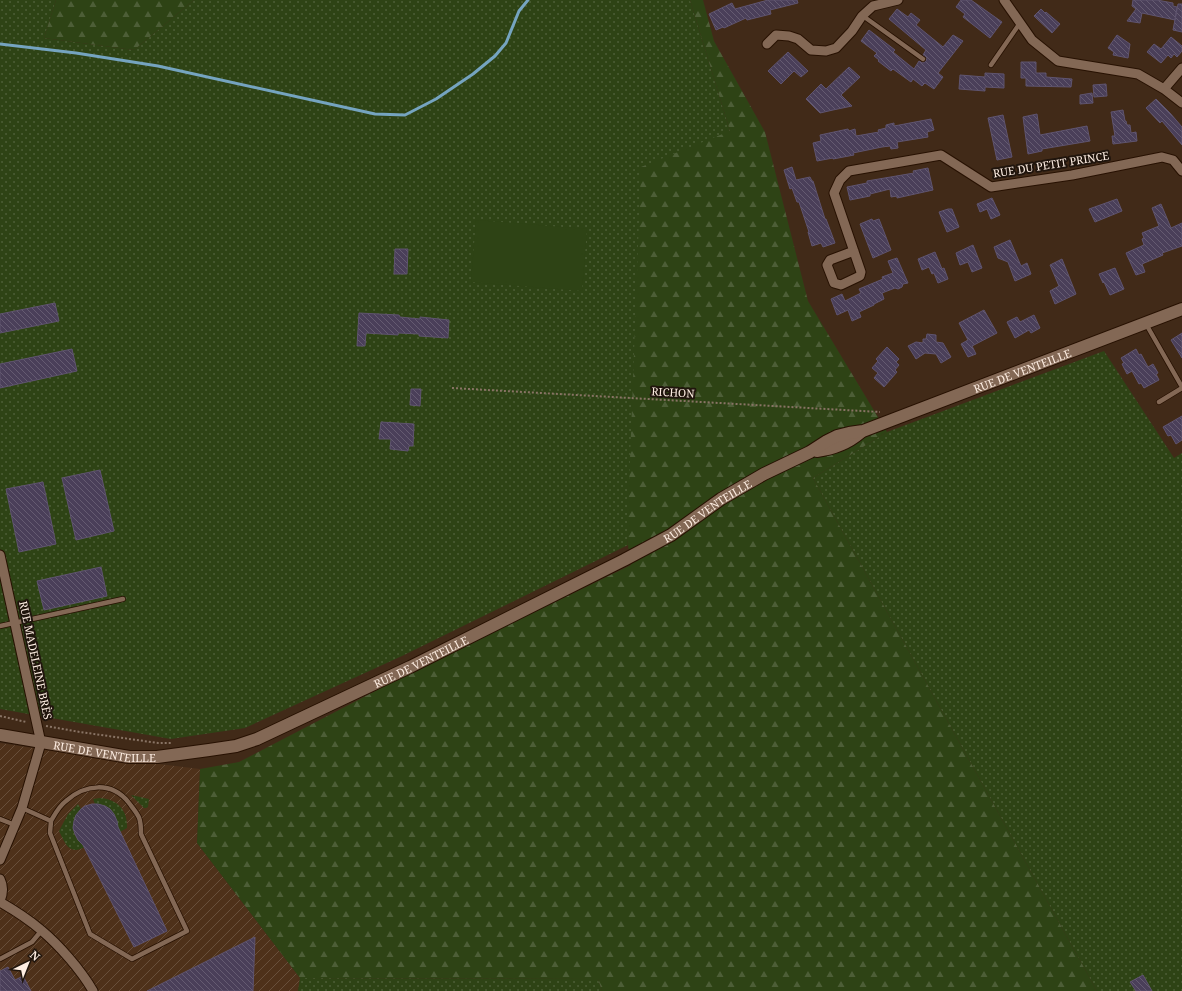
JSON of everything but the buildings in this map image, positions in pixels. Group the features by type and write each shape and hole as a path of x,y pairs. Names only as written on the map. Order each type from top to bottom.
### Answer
{"street":[{"path":"767,44 776,35 789,36 798,39 811,50 836,48 852,31 862,16 873,6 898,0"},
{"path":"1004,0 1032,40 1058,61 1138,74 1164,89 1182,103"},
{"path":"1164,89 1182,68"},
{"name":"RUE DU PETIT PRINCE","path":"854,251 834,193 840,180 849,171 941,155 991,187 1072,175 1162,156 1173,160 1182,171"},
{"name":"RUE DE VENTEILLE","path":"0,735 129,757 157,757 236,746 257,739 410,667 624,560 671,535 721,499 764,474 810,452 830,449 841,445 862,432 889,421 1182,309"},
{"name":"RUE MADELEINE BRÈS","path":"0,555 41,742 22,808 0,860"},
{"path":"0,879 3,889 0,902 42,930 72,961 94,991"}],"lane":[{"path":"862,16 923,59"},
{"path":"991,65 1020,23"},
{"path":"1146,322 1182,387 1159,402"},
{"path":"0,626 123,599"},
{"path":"103,787 115,790 126,799 141,819 141,834 187,931 132,959 90,934 50,832 51,821 65,801 77,793 91,788 103,787"},
{"path":"22,808 51,821"},
{"path":"0,819 15,825"},
{"path":"0,959 32,942 42,930"}],"path":[{"name":"RICHON","path":"452,388 880,412 889,421"},
{"path":"0,716 80,732 158,743 178,742"}],"shaded area":[{"path":"0,743 52,751 200,769 197,843 300,978 298,991 0,991"}],"green space":[{"path":"0,0 56,0 44,38 134,50 194,0 690,0 730,131 627,539 628,545 402,656 245,728 171,739 0,709"},
{"path":"56,0 194,0 134,50 44,38"},
{"path":"690,0 703,0 714,41 765,132 808,301 887,432 813,478 1097,991 602,991 598,979 300,978 197,843 200,769 239,762 410,673 631,565 627,539 641,167 730,131"},
{"path":"476,220 587,229 582,291 471,282"},
{"path":"1104,351 1174,458 1182,453 1182,991 1097,991 813,478 887,432"},
{"path":"131,795 149,799 148,807 144,808"},
{"path":"100,798 112,801 120,807 126,816 127,828 120,832 115,817 110,809 102,805 95,804 93,799"},
{"path":"78,804 81,809 74,820 73,828 78,840 85,847 75,850 68,847 59,831 68,814"},
{"path":"300,978 598,979 602,991 298,991"}],"waterway":[{"path":"0,44 76,53 158,66 375,114 405,115 436,99 473,74 495,56 506,43 519,11 528,0"}]}
